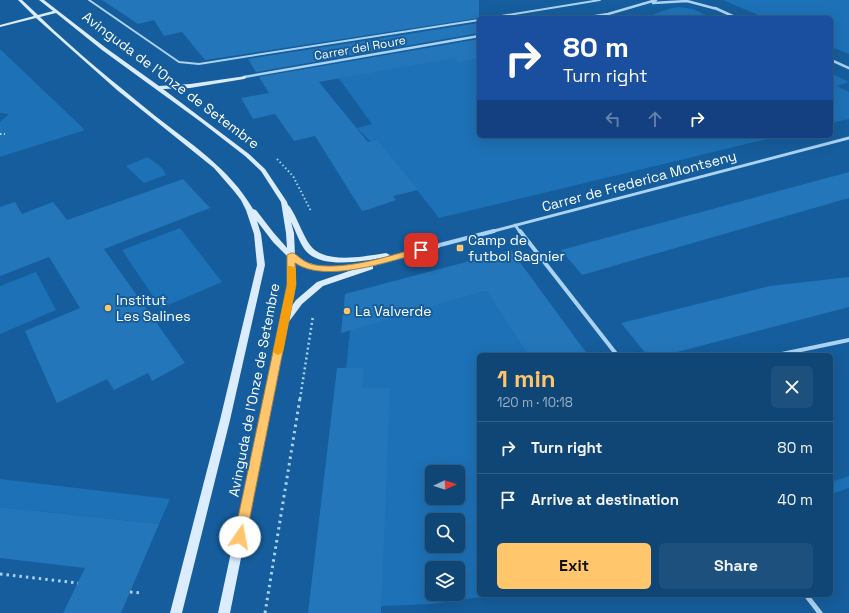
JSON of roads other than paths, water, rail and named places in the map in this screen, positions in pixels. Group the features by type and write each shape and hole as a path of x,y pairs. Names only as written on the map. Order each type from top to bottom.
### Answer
{"main road":[{"name":"Avinguda de l'Onze de Setembre","path":"20,0 51,30 119,89 216,167 245,200 254,220 259,242 261,265 223,428 176,613"},
{"name":"Avinguda de l'Onze de Setembre","path":"41,0 104,49 247,154 263,170 284,202 290,233 292,285 224,613"},
{"path":"0,26 56,12"},
{"path":"159,88 190,86 244,77"},
{"path":"245,200 275,241 303,264 313,268 336,269 377,262 436,246"},
{"path":"284,202 294,218 309,250 320,258 333,260 354,259 436,246"},
{"path":"284,324 299,302 320,284 436,246"}],"street":[{"path":"596,16 608,14 656,0"},
{"path":"696,0 733,16"},
{"path":"650,1 687,1 717,9"},
{"name":"Carrer del Roure","path":"244,77 477,36"},
{"path":"833,61 849,68"},
{"name":"Carrer de Frederica Montseny","path":"436,246 849,138"},
{"path":"515,225 616,353"},
{"path":"787,353 849,340"},
{"path":"808,597 820,613"}],"lane":[{"path":"89,0 179,62 188,63 216,62 477,20"},
{"path":"501,16 600,0"}],"place":[{"name":"Camp de futbol Sagnier","path":"460,248"},
{"name":"Institut Les Salines","path":"108,308"},
{"name":"La Valverde","path":"347,311"}]}
